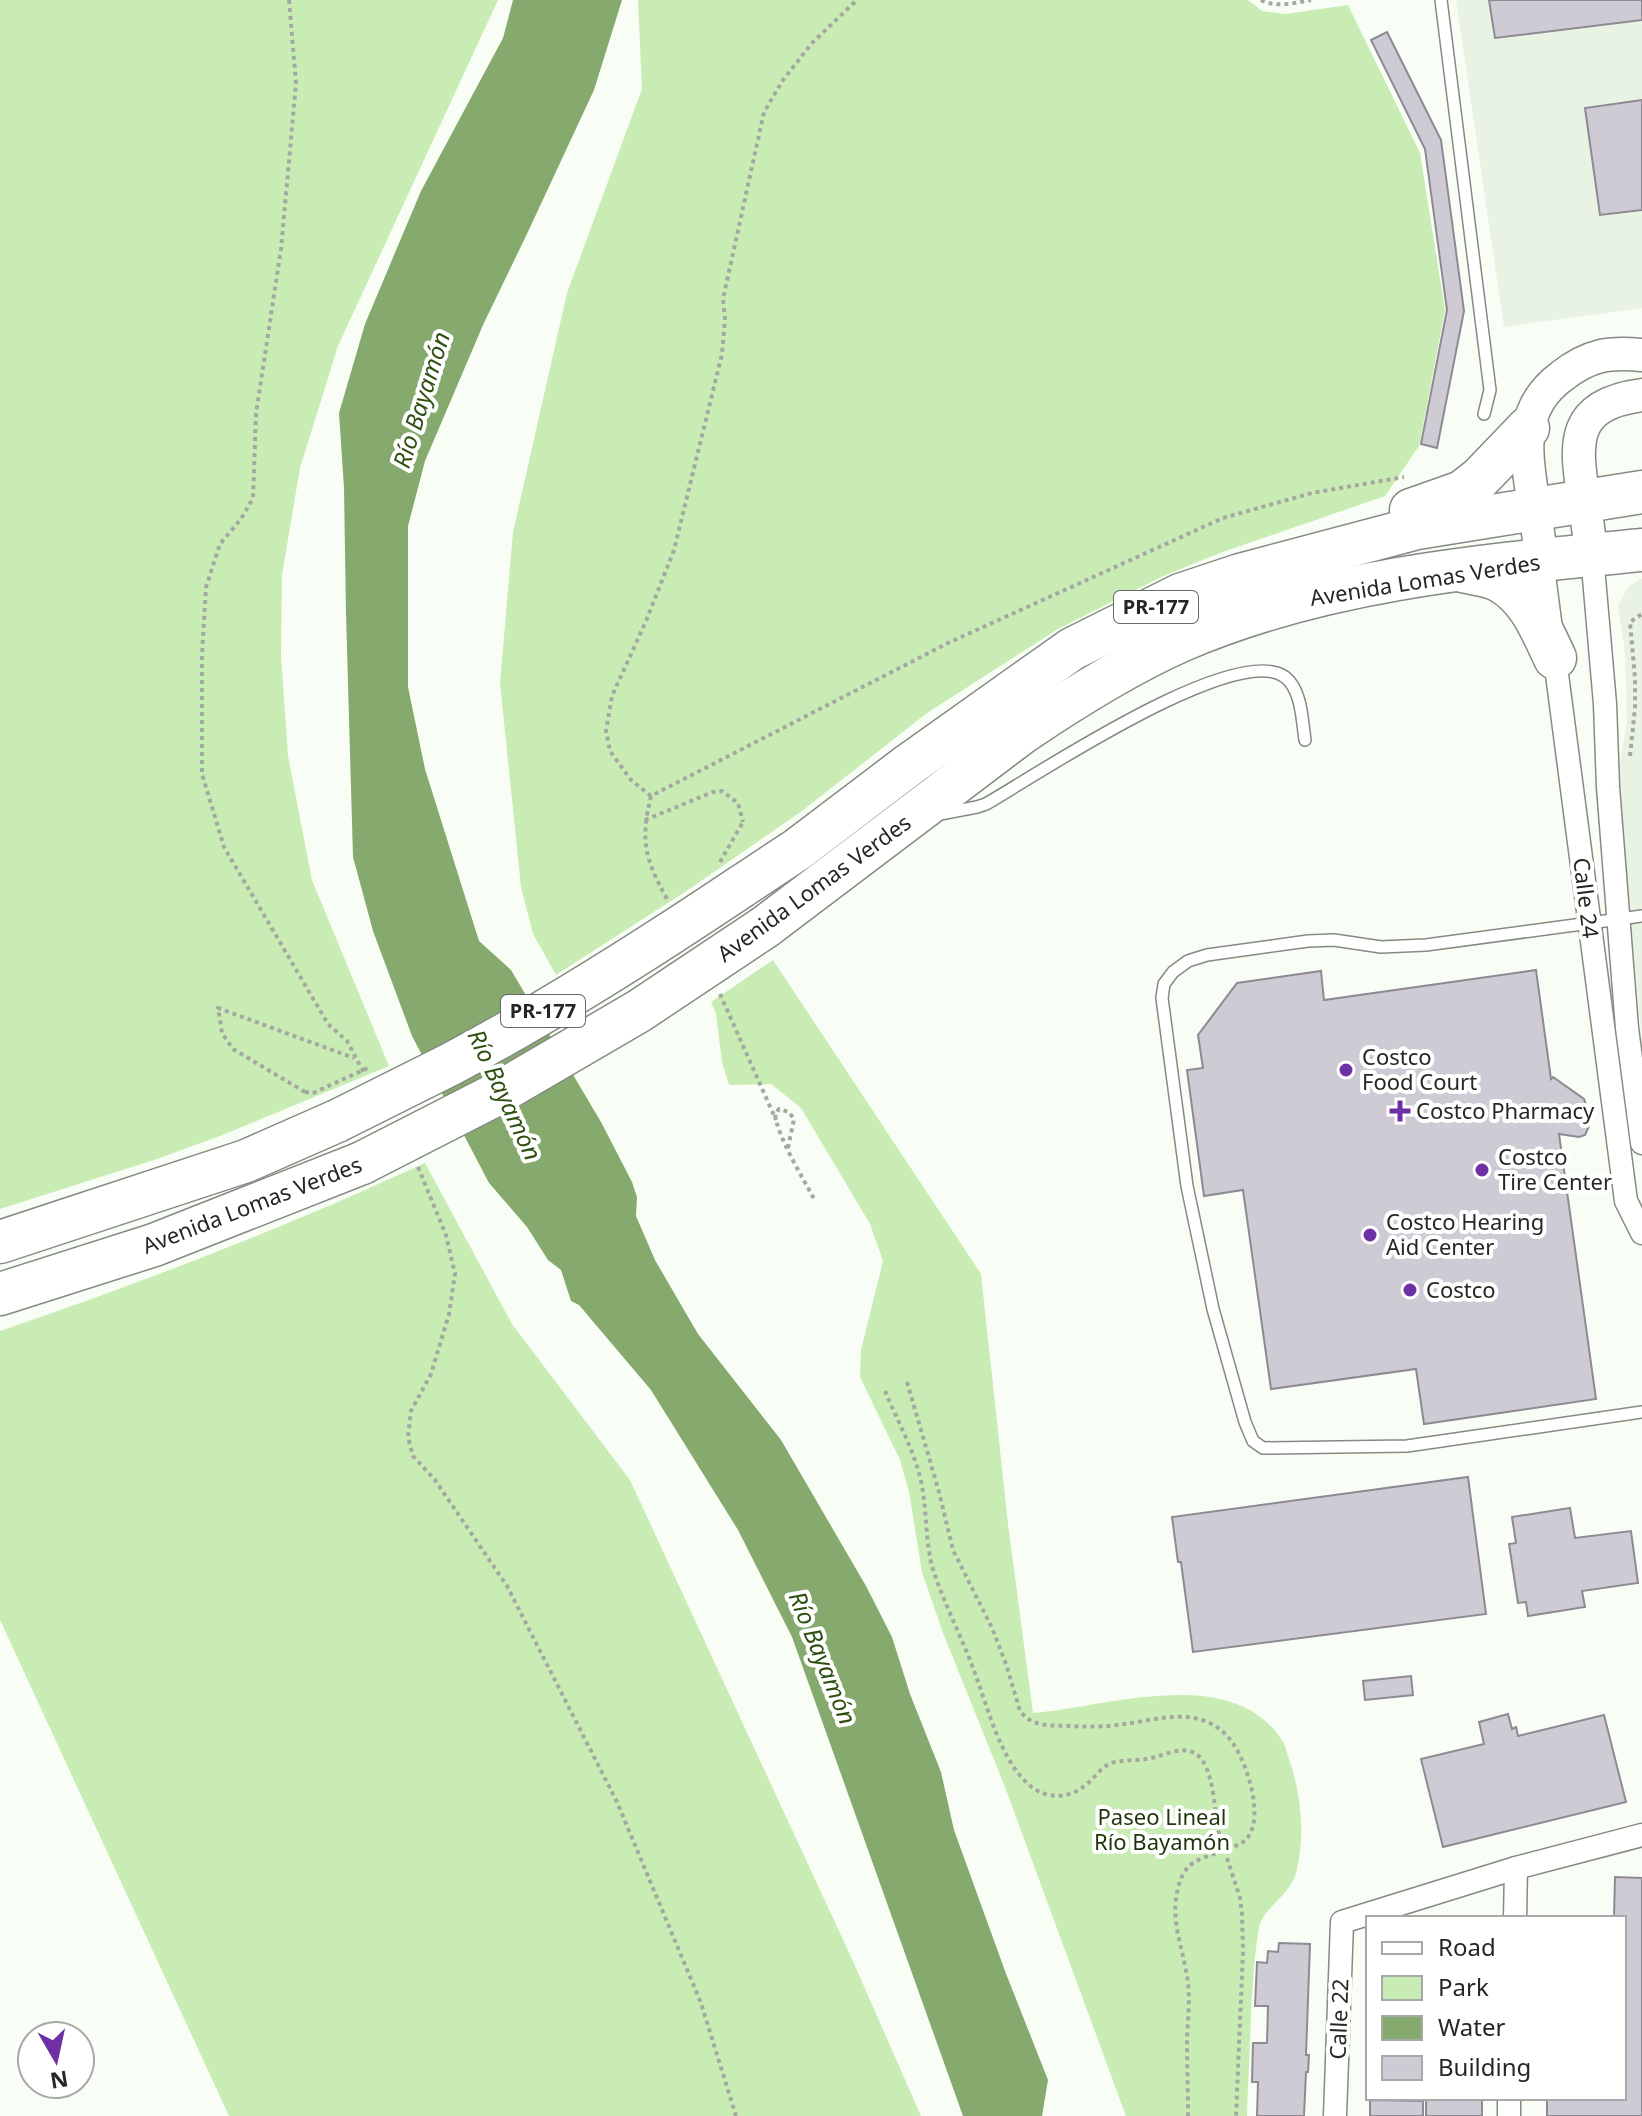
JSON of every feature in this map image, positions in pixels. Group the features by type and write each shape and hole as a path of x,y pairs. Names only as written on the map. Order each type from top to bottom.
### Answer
{"highway":[{"path":"1334,549 1353,529 1375,519 1462,492 1480,478 1528,428"},
{"name":"Avenida Lomas Verdes","path":"0,1242 246,1161 337,1121 451,1064 663,939 730,876 798,849 910,764 1072,649 1180,595 1240,575 1417,528 1642,492"},
{"name":"Avenida Lomas Verdes","path":"0,1294 154,1245 362,1163 495,1095 639,1011 765,927 1057,708 1179,641 1223,624 1329,593 1458,570 1642,550"},
{"path":"1458,570 1498,579 1524,599 1555,658"}],"street":[{"path":"1542,560 1527,440 1530,418 1539,398 1554,381 1591,358 1614,353 1642,355"},
{"path":"1592,555 1577,451 1583,429 1593,412 1605,405 1642,395"},
{"name":"Calle 24","path":"1592,555 1627,1028 1642,1143"},
{"name":"Calle 24","path":"1542,560 1626,1201 1636,1208 1642,1233"},
{"path":"1515,1916 1516,1868 1642,1835"},
{"name":"Calle 22","path":"1335,2116 1342,1922 1516,1868"}],"lane":[{"path":"1441,0 1490,390 1484,414"},
{"path":"904,821 986,804 1115,726 1198,688 1241,673 1267,671 1288,680 1297,694 1305,740"},
{"path":"1642,916 1426,945 1381,947 1334,940 1308,941 1207,955 1188,961 1173,972 1164,984 1162,998 1187,1186 1213,1309 1236,1394 1253,1441 1263,1448 1407,1446 1642,1412"}],"path":[{"path":"289,0 296,83 281,249 256,414 253,498 241,519 220,544 206,587 202,655 202,774 224,847 328,1024 347,1041 356,1059 218,1008 222,1033 233,1049 305,1092 313,1093 370,1067"},
{"path":"651,796 631,780 610,751 606,731 612,696 674,550 722,354 723,299 764,112 783,80 812,43 857,0"},
{"path":"1261,0 1281,5 1311,0"},
{"path":"1629,767 1635,708 1630,622 1642,614"},
{"path":"645,820 722,791 738,803 743,822 730,876"},
{"path":"661,903 674,895"},
{"path":"788,1148 794,1119 789,1112 779,1109 775,1114 776,1120 788,1148 814,1199"},
{"path":"421,1173 446,1235 455,1274 449,1314 431,1374 411,1411 408,1437 413,1456 435,1480 507,1586 617,1802 701,2003 736,2116"},
{"path":"907,1382 953,1550 987,1615 1017,1703 1026,1719 1047,1726 1086,1727 1162,1718 1201,1719 1226,1735 1243,1762 1255,1808 1252,1831 1244,1842 1190,1864 1182,1877 1176,1898 1176,1918 1189,1999 1188,2116"},
{"path":"885,1391 921,1482 927,1544 933,1569 999,1739 1014,1767 1042,1794 1052,1797 1083,1787 1110,1764 1144,1760 1175,1750 1188,1751 1199,1756 1205,1766 1221,1843"},
{"path":"1227,1858 1240,1898 1243,1924 1236,2116"}],"shaded area":[{"path":"1456,0 1642,0 1642,308 1504,327"},
{"path":"1640,579 1642,1043 1618,775 1627,721 1625,653 1618,605 1628,587"}],"green space":[{"path":"0,0 498,0 338,346 300,468 282,575 281,655 288,756 312,880 389,1066 157,1159 0,1209"},
{"path":"638,0 1248,0 1262,11 1286,14 1348,5 1420,153 1445,310 1419,446 1385,496 1220,553 1161,577 1058,629 927,713 802,811 691,888 556,975 533,934 521,887 500,683 513,532 567,293 642,89"},
{"name":"Paseo Lineal Río Bayamón","path":"773,960 981,1274 1008,1524 1033,1713 1132,1698 1202,1696 1234,1703 1261,1718 1283,1742 1298,1792 1301,1846 1293,1881 1266,1914 1259,1928 1251,2013 1247,2116 1126,2116 1005,1787 943,1633 922,1572 909,1492 900,1460 860,1377 861,1350 883,1261 870,1224 801,1108 771,1084 729,1085 711,1002"},
{"path":"425,1163 512,1324 630,1480 852,1959 921,2116 229,2116 0,1620 0,1331 227,1248"}],"water":[{"name":"Río Bayamón","path":"513,0 622,0 594,90 483,325 425,461 408,526 408,687 425,769 479,941 511,970 601,1122 632,1182 637,1197 636,1216 655,1260 698,1334 781,1440 892,1637 910,1694 941,1772 954,1830 1048,2080 1042,2116 963,2116 792,1637 738,1530 651,1390 579,1305 571,1301 561,1270 548,1260 527,1227 489,1183 412,1036 373,931 353,857 344,488 339,413 365,324 421,191 503,38"}],"building":[{"path":"1489,0 1642,0 1642,20 1495,38"},
{"path":"1387,32 1441,140 1464,311 1437,448 1421,444 1447,310 1425,149 1371,40"},
{"path":"1642,100 1642,210 1600,215 1585,108"},
{"path":"1536,970 1551,1079 1553,1077 1584,1099 1586,1105 1582,1114 1589,1126 1585,1135 1579,1137 1559,1134 1596,1399 1424,1424 1416,1369 1271,1389 1243,1190 1204,1196 1187,1070 1203,1068 1198,1035 1237,983 1321,971 1324,1000"},
{"path":"1468,1477 1486,1614 1193,1652 1172,1517"},
{"path":"1570,1508 1575,1538 1631,1531 1638,1583 1582,1591 1585,1607 1528,1616 1526,1602 1518,1603 1509,1544 1516,1543 1512,1517"},
{"path":"1411,1676 1413,1695 1365,1700 1363,1681"},
{"path":"1508,1714 1512,1729 1516,1727 1518,1736 1604,1715 1626,1802 1443,1847 1421,1759 1484,1744 1479,1722"},
{"path":"1615,1877 1642,1878 1642,2116 1547,2116 1547,2100 1626,2100 1626,1916 1614,1916"},
{"path":"1279,1943 1310,1944 1306,2055 1309,2055 1304,2116 1257,2116 1258,2082 1252,2082 1253,2043 1267,2043 1268,2006 1255,2006 1257,1962 1267,1963 1268,1951 1278,1952"},
{"path":"1370,2100 1423,2101 1423,2116 1370,2116"},
{"path":"1426,2100 1482,2100 1482,2116 1426,2116"}],"place":[{"name":"Costco Food Court","path":"1346,1070"},
{"name":"Costco Pharmacy","path":"1400,1111"},
{"name":"Costco Tire Center","path":"1482,1170"},
{"name":"Costco Hearing Aid Center","path":"1370,1235"},
{"name":"Costco","path":"1410,1290"}]}
